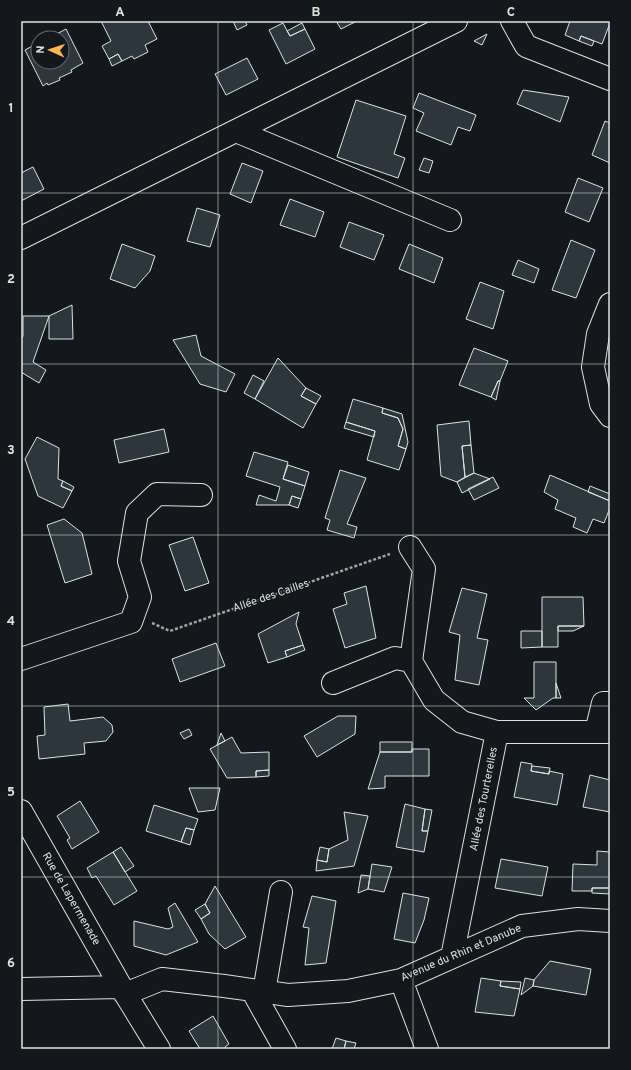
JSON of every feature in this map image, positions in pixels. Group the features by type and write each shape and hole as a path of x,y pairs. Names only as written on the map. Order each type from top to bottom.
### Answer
{"street":[{"path":"21,238 456,21"},
{"path":"512,21 526,46 610,79"},
{"path":"236,131 450,220"},
{"path":"610,304 598,334 593,366 601,404 610,416"},
{"path":"21,658 131,622 140,597 130,561 137,513 157,494 201,495"},
{"path":"333,683 395,658 411,661 424,569 410,547"},
{"name":"Allée des Tourterelles","path":"411,661 434,700 462,722 497,732 452,957"},
{"path":"497,732 603,732 603,703 610,703"},
{"name":"Rue de Lapermenade","path":"21,810 123,990 159,1049"},
{"path":"281,892 258,991 285,1049"},
{"name":"Avenue du Rhin et Danube","path":"123,990 162,979 288,995 348,991 401,980 522,926 578,919 610,920"},
{"path":"401,980 427,1049"},
{"path":"21,989 123,990"}],"path":[{"name":"Allée des Cailles","path":"134,614 170,631 410,547"}],"building":[{"path":"101,21 148,21 157,39 145,45 148,52 134,59 132,56 122,61 118,54 109,59 102,46 111,41"},
{"path":"233,21 245,21 247,25 237,30"},
{"path":"336,21 357,21 341,29"},
{"path":"570,21 610,21 610,23 602,44 581,36 579,41 565,35"},
{"path":"283,23 290,36 305,29 315,49 286,64 269,30"},
{"path":"302,23 305,29 290,36 287,31"},
{"path":"487,34 482,45 474,41"},
{"path":"581,36 594,41 592,46 579,41"},
{"path":"70,37 83,63 71,70 72,72 59,78 60,80 48,85 47,83 43,86 35,70 70,70"},
{"path":"30,47 30,60 25,50"},
{"path":"118,54 122,61 112,66 109,59"},
{"path":"247,58 258,79 226,95 215,74"},
{"path":"523,90 569,97 560,122 517,104"},
{"path":"419,93 476,115 470,131 458,127 451,145 416,131 424,113 413,108"},
{"path":"356,100 406,116 394,154 405,158 398,178 337,157"},
{"path":"605,121 610,123 610,163 592,155"},
{"path":"424,158 433,161 429,173 419,170"},
{"path":"242,163 263,171 251,203 230,194"},
{"path":"33,167 44,189 21,201 21,173"},
{"path":"578,178 603,188 589,222 565,212"},
{"path":"290,199 324,212 315,237 280,225"},
{"path":"197,208 220,215 210,247 187,241"},
{"path":"349,222 384,235 374,260 340,247"},
{"path":"571,240 595,250 576,298 552,290"},
{"path":"122,244 155,256 150,271 135,288 110,279"},
{"path":"409,244 443,258 434,283 399,269"},
{"path":"518,260 539,269 534,283 512,275"},
{"path":"480,282 504,291 493,329 466,319"},
{"path":"72,305 73,339 49,339 49,316"},
{"path":"23,316 49,316 33,362 46,370 39,383 21,372"},
{"path":"196,335 201,356 235,374 226,392 200,384 173,340"},
{"path":"474,348 508,361 500,381 498,381 491,397 459,385"},
{"path":"278,358 306,388 301,396 316,404 303,428 255,399"},
{"path":"253,375 264,381 255,399 244,393"},
{"path":"498,381 500,381 496,400 491,397"},
{"path":"306,388 321,396 316,404 301,396"},
{"path":"353,399 383,408 382,413 398,418 403,429 398,446 406,449 399,470 367,460 375,431 346,422"},
{"path":"383,408 402,414 408,442 406,449 398,446 403,429 398,418 382,413"},
{"path":"469,421 471,445 462,446 465,477 457,482 441,476 437,425"},
{"path":"346,422 375,431 374,437 344,428"},
{"path":"164,429 169,452 119,463 114,440"},
{"path":"37,437 59,448 58,479 63,481 61,486 72,491 63,508 38,496 25,459"},
{"path":"471,445 474,473 465,477 462,446"},
{"path":"254,452 288,462 283,479 305,486 301,499 292,496 289,505 256,505 259,495 276,501 280,487 246,476"},
{"path":"288,465 309,472 305,486 283,479"},
{"path":"340,470 366,478 347,524 357,527 354,538 327,530 330,520 325,518"},
{"path":"474,473 490,479 462,493 457,482"},
{"path":"550,475 610,501 610,508 604,523 593,519 587,533 573,527 576,518 555,509 558,500 544,492"},
{"path":"493,477 499,488 474,500 468,489"},
{"path":"63,481 74,487 72,491 61,486"},
{"path":"590,486 610,494 610,501 588,492"},
{"path":"292,496 301,499 298,508 289,505"},
{"path":"64,519 82,533 92,574 65,583 47,525"},
{"path":"193,537 209,583 185,591 169,545"},
{"path":"366,586 376,638 345,648 333,609 347,604 344,593"},
{"path":"462,588 487,594 477,638 488,640 479,685 455,680 460,635 449,632"},
{"path":"542,597 583,597 584,626 558,626 558,647 542,647"},
{"path":"299,612 296,624 303,645 285,651 287,657 268,663 258,634"},
{"path":"558,626 584,626 573,631 558,631"},
{"path":"521,631 542,631 542,647 521,648"},
{"path":"216,643 225,666 180,682 172,659"},
{"path":"303,645 305,650 287,657 285,651"},
{"path":"534,662 556,662 556,698 553,698 536,710 524,698 534,698"},
{"path":"556,683 561,698 556,698"},
{"path":"68,704 70,721 103,717 112,725 113,732 106,741 84,743 85,754 39,759 37,736 45,735 44,707"},
{"path":"338,716 356,716 355,734 317,757 304,736"},
{"path":"189,729 192,735 184,739 180,733"},
{"path":"221,733 225,741 217,745"},
{"path":"232,737 241,753 269,752 269,770 256,771 256,777 227,778 210,749"},
{"path":"380,742 412,742 412,752 380,752"},
{"path":"412,749 429,749 429,776 385,776 385,788 368,789 380,752 412,752"},
{"path":"521,762 532,764 531,771 549,774 549,771 563,774 557,805 514,797"},
{"path":"532,766 550,768 549,774 531,771"},
{"path":"269,770 269,776 256,777 256,771"},
{"path":"590,775 610,780 610,812 583,807"},
{"path":"189,788 220,788 215,810 198,812"},
{"path":"80,801 99,832 72,849 67,840 70,838 57,816"},
{"path":"405,804 425,809 422,831 428,831 424,852 396,847"},
{"path":"154,805 198,819 194,830 186,828 181,842 146,831"},
{"path":"425,809 432,810 428,831 422,831"},
{"path":"344,812 368,816 354,866 316,871 317,860 327,862 329,849 348,840"},
{"path":"186,828 194,830 190,845 181,842"},
{"path":"121,847 134,866 125,872 113,852"},
{"path":"320,847 329,849 327,862 317,860"},
{"path":"597,851 610,852 610,888 592,888 592,891 572,891 573,864 597,865"},
{"path":"113,852 137,891 114,905 96,876 92,878 87,868"},
{"path":"501,859 548,867 542,896 495,888"},
{"path":"372,864 392,867 384,892 368,889"},
{"path":"361,875 370,876 368,889 358,893"},
{"path":"215,886 246,937 225,949 209,934 201,919 210,913 205,904"},
{"path":"592,888 610,888 610,894 592,893"},
{"path":"403,893 429,898 424,920 415,943 394,939"},
{"path":"312,896 336,901 326,963 305,965 309,928 303,927"},
{"path":"175,903 198,942 166,955 134,946 134,921 168,929 173,927 168,908"},
{"path":"205,904 210,913 201,919 195,910"},
{"path":"550,961 591,969 586,995 533,986 534,980"},
{"path":"481,978 501,981 500,986 520,989 514,1016 475,1012"},
{"path":"525,978 534,980 533,986 521,995"},
{"path":"501,981 521,982 520,989 500,986"},
{"path":"213,1016 229,1044 225,1047 226,1049 200,1049 189,1031"},
{"path":"336,1038 346,1041 344,1049 332,1049"},
{"path":"346,1041 356,1043 354,1049 344,1049"}]}
